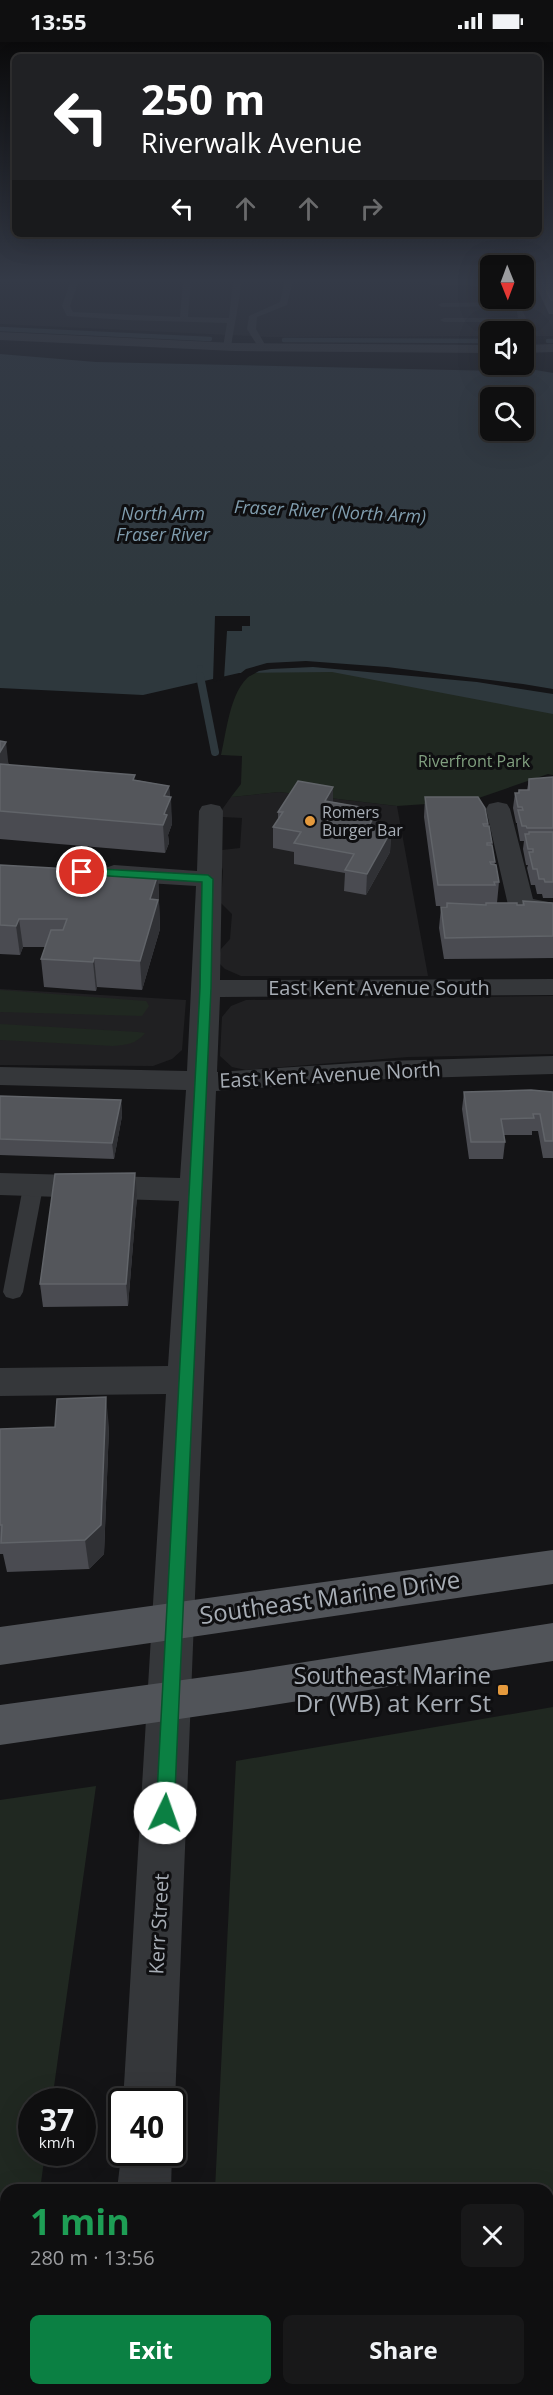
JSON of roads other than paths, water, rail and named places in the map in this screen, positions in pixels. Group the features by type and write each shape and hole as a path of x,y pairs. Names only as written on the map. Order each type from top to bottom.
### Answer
{"main road":[{"name":"Southeast Marine Drive","path":"0,1646 553,1567"},
{"path":"0,1725 553,1642"}],"street":[{"path":"498,809 511,909 553,911"},
{"name":"Kerr Street","path":"150,2088 206,988 211,811"},
{"path":"87,872 208,879"},
{"name":"East Kent Avenue South","path":"206,988 553,987"},
{"name":"East Kent Avenue North","path":"0,1076 256,1081 387,1070 553,1065"},
{"path":"0,1184 33,1187 195,1190"},
{"path":"0,1382 185,1380"},
{"path":"144,2184 145,2166"}],"lane":[{"path":"13,1292 33,1187"}],"water":[{"name":"North Arm Fraser River","path":"0,390 480,390 480,441 534,441 534,390 553,390 553,714 332,672 239,673 143,695 0,688"}],"waterway":[{"path":"200,668 200,676"},
{"path":"200,676 215,752"}],"place":[{"name":"Romers Burger Bar","path":"310,821"},
{"name":"Southeast Marine Dr (WB) at Kerr St","path":"503,1690"}],"water label":[{"name":"Fraser River (North Arm)","path":"330,512"}],"park label":[{"name":"Riverfront Park","path":"474,761"}]}
